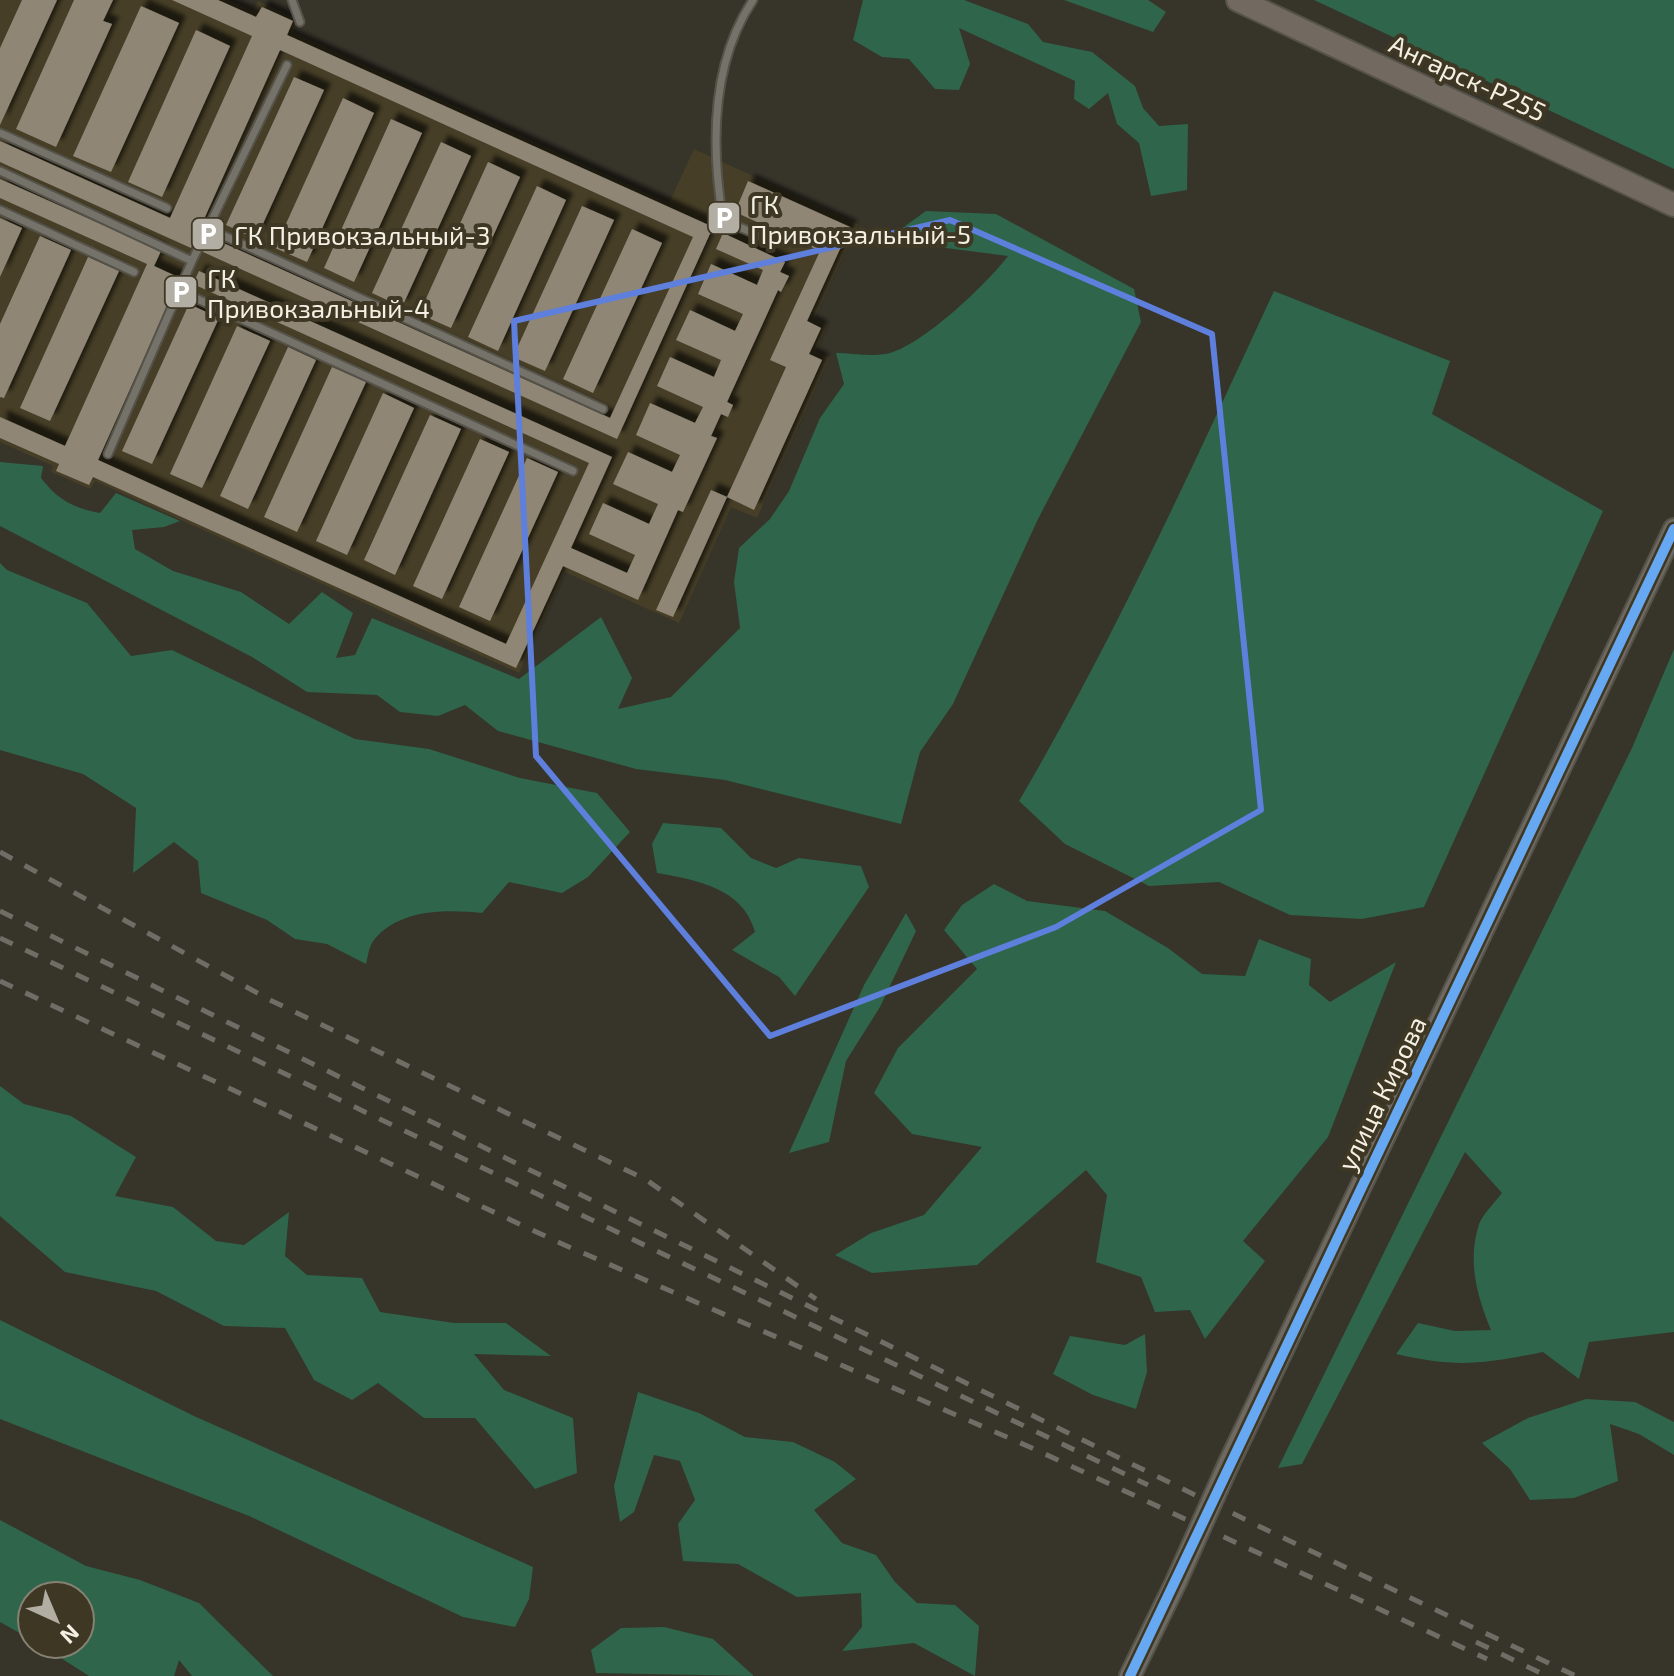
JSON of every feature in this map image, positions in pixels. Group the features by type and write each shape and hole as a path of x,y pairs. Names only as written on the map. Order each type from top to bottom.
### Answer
{"main road":[{"name":"Ангарск-Р255","path":"1238,0 1674,205"}],"street":[{"name":"улица Кирова","path":"1130,1676 1674,529"}],"lane":[{"path":"292,0 300,22"},
{"path":"753,0 744,13 719,82 716,177 723,220 758,235"},
{"path":"108,454 192,261 287,65"},
{"path":"0,133 167,208"},
{"path":"0,171 192,261"},
{"path":"0,210 134,272"},
{"path":"209,229 603,409"},
{"path":"180,291 573,471"}],"highlighted area":[{"path":"950,220 1212,334 1261,810 1056,927 770,1036 536,756 514,321"}],"shaded area":[{"path":"0,0 229,0 253,11 258,1 299,20 293,32 669,203 694,149 858,224 815,318 828,324 816,351 830,357 757,518 731,507 679,623 565,572 519,673 95,481 90,489 51,472 53,466 0,442"}],"green space":[{"path":"863,0 964,0 1028,24 1043,42 1092,52 1135,86 1143,108 1159,126 1188,124 1187,190 1151,196 1139,143 1117,124 1108,93 1089,109 1074,99 1075,81 959,28 970,64 959,90 935,89 909,59 882,57 853,40"},
{"path":"1064,0 1148,0 1166,12 1153,32"},
{"path":"1314,0 1674,0 1674,169"},
{"path":"926,211 996,214 1134,289 1141,322 1038,519 953,704 920,752 901,824 725,780 636,769 498,731 465,705 438,716 400,712 377,695 307,692 252,657 0,526 0,462 43,466 41,478 74,506 100,513 116,493 180,521 164,527 132,530 135,549 173,571 241,592 289,624 322,592 353,613 336,658 355,655 372,618 519,679 601,617 632,678 618,709 671,697 740,628 734,582 739,548 770,519 789,491 820,418 844,384 836,353 880,355 907,346 955,310 1008,256 915,244 905,226"},
{"path":"1274,291 1450,361 1432,414 1603,511 1424,907 1362,919 1290,915 1219,882 1149,886 1065,844 1019,801 1121,613"},
{"path":"0,563 7,570 87,603 131,656 172,650 355,739 429,749 520,778 597,793 630,832 588,877 562,893 509,882 482,913 424,913 396,922 374,940 366,964 327,944 295,939 267,920 201,893 198,861 174,842 133,873 136,808 83,774 0,750"},
{"path":"1674,649 1674,1332 1589,1342 1579,1379 1543,1352 1470,1363 1396,1354 1418,1323 1455,1331 1491,1330 1475,1278 1475,1238 1486,1212 1502,1193 1465,1152 1302,1464 1278,1468 1632,748"},
{"path":"663,823 721,828 751,858 776,868 799,858 861,866 869,887 795,996 779,977 732,950 755,932 740,905 702,883 657,873 652,844"},
{"path":"994,884 1027,901 1105,911 1168,948 1202,974 1245,976 1259,939 1311,959 1309,985 1330,1002 1396,962 1328,1137 1243,1241 1265,1261 1205,1339 1190,1310 1155,1312 1141,1277 1096,1262 1107,1195 1086,1170 977,1265 872,1273 835,1255 871,1233 924,1215 982,1147 912,1134 874,1093 898,1048 977,969 944,930 962,905"},
{"path":"906,913 916,931 880,1007 846,1061 829,1142 789,1153 864,985"},
{"path":"0,1086 24,1104 71,1116 136,1157 115,1196 173,1207 216,1241 244,1245 289,1212 285,1256 307,1275 362,1278 380,1312 454,1323 506,1323 551,1356 474,1354 504,1390 573,1418 577,1473 535,1489 475,1418 424,1418 378,1383 352,1400 314,1380 285,1328 224,1326 156,1291 65,1272 0,1216"},
{"path":"0,1320 194,1416 533,1567 529,1599 515,1627 463,1617 249,1516 0,1419"},
{"path":"1145,1334 1147,1372 1136,1409 1093,1395 1053,1374 1070,1336 1125,1345"},
{"path":"638,1392 699,1413 745,1437 793,1442 835,1462 856,1479 814,1510 842,1543 876,1555 895,1582 917,1603 955,1605 979,1626 975,1676 914,1643 842,1651 862,1627 861,1593 797,1597 738,1564 683,1561 678,1524 695,1500 680,1461 654,1455 634,1512 620,1522 614,1486"},
{"path":"1586,1399 1635,1402 1674,1422 1674,1455 1639,1434 1610,1424 1618,1481 1574,1498 1530,1500 1510,1469 1482,1443 1528,1418"},
{"path":"0,1520 86,1566 140,1580 199,1603 273,1676 192,1676 179,1660 174,1676 89,1676 64,1660 96,1660 96,1580 16,1580 16,1631 0,1622"},
{"path":"664,1627 713,1639 754,1676 596,1673 591,1650 621,1628"}],"building":[{"path":"22,0 57,0 0,125 0,48"},
{"path":"74,0 113,0 103,21 112,24 56,147 16,129"},
{"path":"172,0 218,0 256,17 262,7 293,21 287,35 713,227 617,439 203,252 210,237 610,418 693,237 280,50 191,248 0,162 0,141 170,218 252,36"},
{"path":"141,6 179,23 111,172 73,156"},
{"path":"196,30 230,46 162,197 128,182"},
{"path":"294,77 324,90 256,239 226,225"},
{"path":"343,98 374,113 307,262 275,248"},
{"path":"391,119 422,133 354,282 324,268"},
{"path":"441,142 471,156 402,307 372,293"},
{"path":"488,162 520,177 451,328 419,314"},
{"path":"0,179 161,251 154,266 180,278 98,460 506,644 589,463 193,284 199,271 612,457 571,548 627,573 635,555 589,534 603,503 649,524 658,504 613,484 628,452 672,472 680,455 636,435 650,403 695,423 703,407 657,386 670,357 714,377 721,360 676,340 690,310 735,331 743,314 698,294 711,264 757,285 763,270 716,249 723,233 785,262 780,272 789,276 781,292 778,290 727,402 733,405 728,417 721,414 711,436 717,438 683,512 678,510 638,600 563,566 516,668 93,477 89,485 56,471 59,464 0,438 0,417 65,446 147,264 0,198"},
{"path":"748,181 850,227 807,321 821,328 809,354 822,360 754,510 727,497 786,367 770,360 820,251 735,212"},
{"path":"537,186 566,200 498,351 468,337"},
{"path":"582,206 614,220 545,371 513,357"},
{"path":"0,218 22,228 0,277"},
{"path":"632,229 662,243 593,393 563,379"},
{"path":"40,236 71,250 4,398 0,397 0,324"},
{"path":"88,257 119,271 50,421 20,408"},
{"path":"189,304 219,318 152,464 122,451"},
{"path":"237,326 270,341 202,488 170,474"},
{"path":"288,347 316,360 248,509 220,496"},
{"path":"332,367 366,382 297,532 264,517"},
{"path":"383,393 414,408 347,555 316,541"},
{"path":"430,415 461,429 395,575 364,560"},
{"path":"480,439 509,452 442,599 413,586"},
{"path":"527,458 558,472 490,621 459,607"},
{"path":"711,490 727,497 673,617 656,610"}],"railway":[{"path":"0,852 272,1001 645,1179 816,1299"},
{"path":"0,911 1275,1534 1576,1676"},
{"path":"0,938 1148,1485"},
{"path":"0,981 560,1243 1032,1448 1487,1659"},
{"path":"1476,1642 1547,1676"}],"cycle path":[{"path":"1130,1676 1674,529"}],"place":[{"name":"ГК Привокзальный-5","path":"724,218"},
{"name":"ГК Привокзальный-3","path":"208,234"},
{"name":"ГК Привокзальный-4","path":"181,292"}]}
